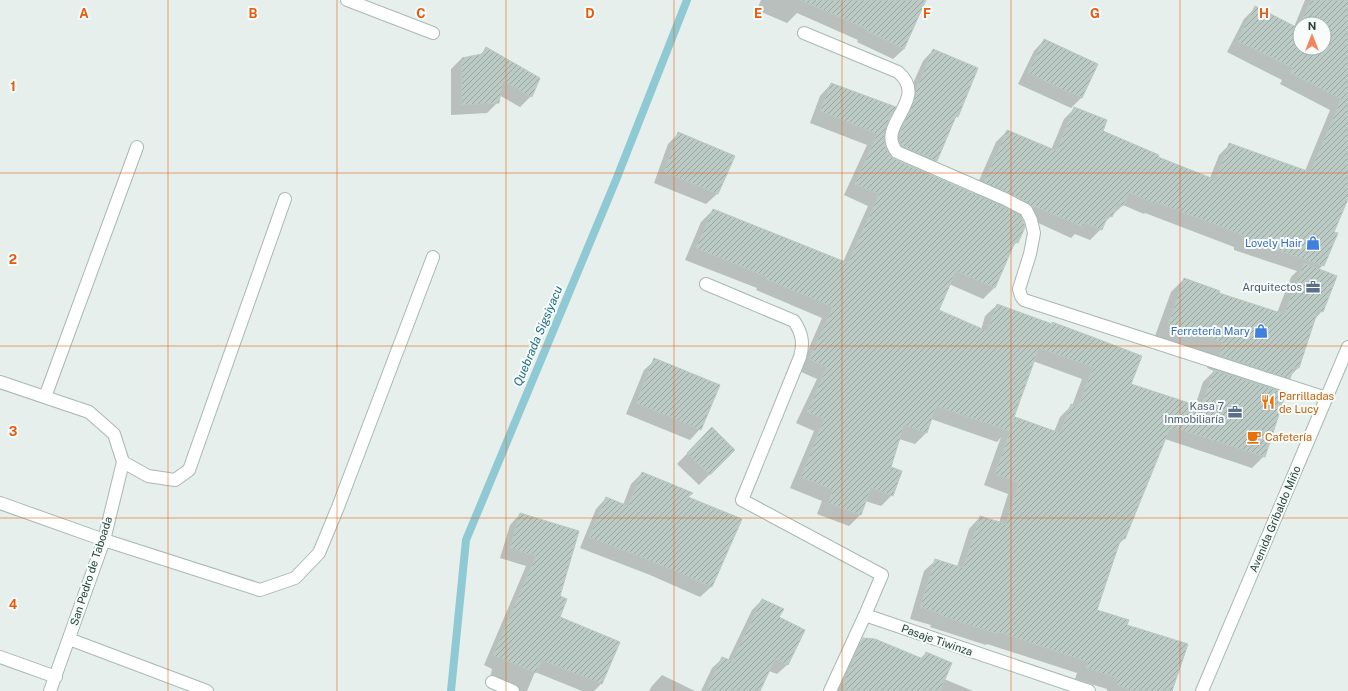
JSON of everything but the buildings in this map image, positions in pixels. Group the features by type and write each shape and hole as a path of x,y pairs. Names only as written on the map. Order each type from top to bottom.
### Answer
{"street":[{"path":"347,0 433,33"},
{"path":"804,33 898,72 907,82 909,96 890,139 896,152 1005,199 1026,210 1031,220 1034,233 1030,254 1019,289 1024,300 1326,398"},
{"path":"45,397 137,147"},
{"path":"0,382 89,412 114,434 123,462 148,476 176,480 189,470 285,199"},
{"path":"0,503 104,540 260,590 295,578 319,553 341,500 432,257"},
{"path":"706,284 794,321 799,329 802,339 800,358 742,500 882,575 830,691"},
{"name":"Avenida Gribaldo Miño","path":"1202,691 1348,347"},
{"name":"San Pedro de Taboada","path":"50,691 104,540 123,462"},
{"name":"Pasaje Tiwinza","path":"865,615 1089,691"},
{"path":"69,639 206,691"},
{"path":"0,657 56,677"},
{"path":"492,682 513,691"}],"waterway":[{"name":"Quebrada Sigsiyacu","path":"451,691 466,540 616,180 687,0"}],"place":[{"name":"Lovely Hair","path":"1313,243"},
{"name":"Arquitectos","path":"1313,287"},
{"name":"Ferretería Mary","path":"1261,331"},
{"name":"Parrilladas de Lucy","path":"1268,402"},
{"name":"Kasa 7 Inmobiliaría","path":"1235,412"},
{"name":"Cafetería","path":"1254,437"}]}
